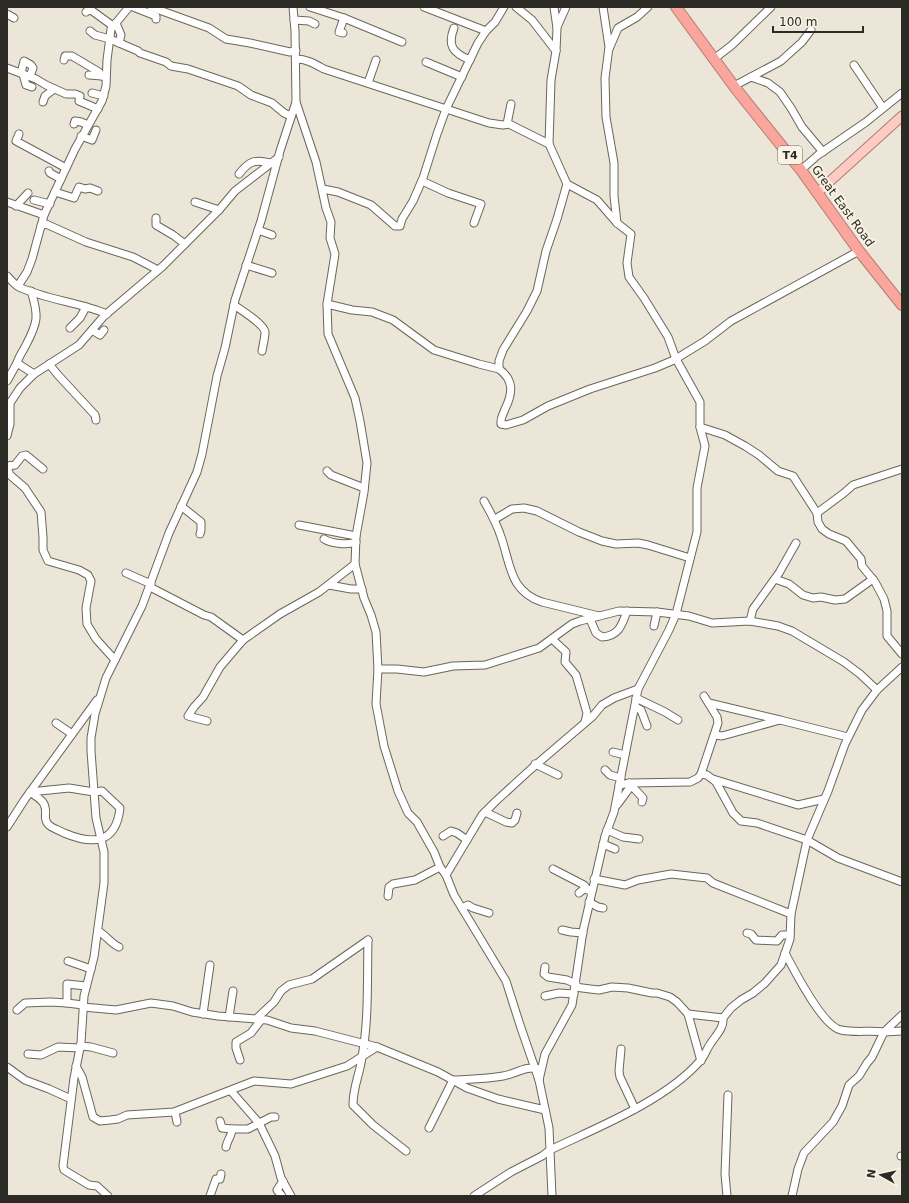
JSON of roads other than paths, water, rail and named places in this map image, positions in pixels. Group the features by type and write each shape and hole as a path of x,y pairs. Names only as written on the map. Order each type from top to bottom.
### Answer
{"highway":[{"name":"Great East Road","path":"676,7 734,86 801,170 859,251 902,305"}],"main road":[{"path":"817,193 902,116"}],"street":[{"path":"18,286 27,272 32,259 44,215 81,136 98,109 104,96 106,86 104,76 111,29 129,7"},
{"path":"133,7 156,16 156,19"},
{"path":"151,7 209,28 226,39 290,52 296,50"},
{"path":"293,7 296,50 296,102 316,162 323,189 326,208 331,222 330,238 335,254 327,304 328,334 355,398 367,463 356,539 355,564 376,632 378,669 376,704 384,746 390,770 408,813 417,822 434,852 440,867 446,875 454,895 506,981 520,1025 538,1069 548,1128 552,1196"},
{"path":"310,7 344,18 402,42"},
{"path":"424,7 486,31"},
{"path":"323,189 338,192 371,205 390,223 397,227 400,226 404,215 413,201 422,181 446,109 478,43 486,31 495,22 504,7"},
{"path":"516,7 532,20 556,51"},
{"path":"538,1069 572,1005 590,890 615,807 638,689 676,614 697,532 697,488 704,446 700,427 700,402 676,358 668,337 630,277 627,263 631,234 617,223 597,200 567,184 549,144 551,80 556,51 557,28 554,7"},
{"path":"557,28 566,7"},
{"path":"603,7 609,47 605,78 606,117 614,163 614,196 617,223"},
{"path":"608,51 618,28 637,17 648,7"},
{"path":"714,59 732,45 771,7"},
{"path":"86,12 91,10 114,24 121,35 119,42"},
{"path":"7,14 14,18"},
{"path":"343,33 339,32 344,18"},
{"path":"294,20 309,21 315,24"},
{"path":"454,28 450,41 453,50 470,60"},
{"path":"734,86 781,61 802,42 811,30"},
{"path":"90,31 119,42 140,53 166,62 171,66 188,69 238,86 251,95 272,103 284,113 291,116"},
{"path":"64,60 65,56 72,56 104,76"},
{"path":"296,59 302,59 324,69 489,123 507,124 549,144"},
{"path":"368,83 376,60"},
{"path":"426,62 462,77"},
{"path":"854,65 883,108"},
{"path":"7,68 24,74 66,94 75,94 80,96 79,101 98,109"},
{"path":"24,74 26,85 32,87"},
{"path":"89,75 104,76"},
{"path":"751,77 768,83 780,92 802,127 823,152"},
{"path":"42,102 54,89"},
{"path":"92,93 104,96"},
{"path":"801,170 902,94"},
{"path":"108,1196 97,1186 89,1185 64,1170 63,1161 71,1099 80,1047 84,996 98,931 104,883 104,852 96,818 91,738 95,714 106,678 142,606 169,534 197,472 202,454 217,376 225,348 234,305 296,102"},
{"path":"507,124 511,104"},
{"path":"74,124 75,121 77,121 88,125"},
{"path":"81,136 92,140 96,130"},
{"path":"19,134 16,140 66,168"},
{"path":"7,436 10,424 10,403 20,388 34,374 79,345 107,314 158,270 185,244 219,210 235,191 278,158"},
{"path":"239,174 248,164 259,161 270,163"},
{"path":"49,171 61,179"},
{"path":"422,181 448,193 481,204 474,223"},
{"path":"499,369 499,361 503,350 527,311 537,291 546,251 567,184"},
{"path":"55,192 74,198 79,187 85,189 90,188 98,191"},
{"path":"16,206 28,194"},
{"path":"34,200 50,204"},
{"path":"7,202 44,215"},
{"path":"195,202 219,210"},
{"path":"156,218 156,225 185,244"},
{"path":"41,226 46,224 86,242 133,258 158,270"},
{"path":"258,230 272,235"},
{"path":"327,304 352,310 372,312 393,320 434,350 499,369 511,383 509,402 500,422 506,426 523,420 548,406 590,389 655,368 676,358 705,341 731,321 859,251"},
{"path":"246,265 272,273"},
{"path":"7,277 18,286 31,291 107,314"},
{"path":"7,381 28,341 37,318 31,291"},
{"path":"234,305 260,324 265,330 262,351"},
{"path":"70,328 80,318 86,307"},
{"path":"92,330 100,335 104,330"},
{"path":"17,362 34,374"},
{"path":"49,364 58,376 95,414 96,420"},
{"path":"700,427 725,435 759,455 778,471 793,476 817,513 818,522 822,529 829,534 846,541 861,559 862,566 873,579 884,599 887,611 888,636 902,654"},
{"path":"43,469 26,456 22,456 15,465 7,466 10,475 25,488 41,512 43,550 48,561 79,570 88,575 91,582 86,608 87,624 96,638 115,660"},
{"path":"817,513 844,493 853,484 902,469"},
{"path":"327,471 331,475 364,488"},
{"path":"484,501 491,515 495,519 510,568 518,587 536,600 599,616"},
{"path":"181,506 201,522 200,534"},
{"path":"495,519 512,509 524,508 537,511 579,532 602,541 616,544 638,543 690,558"},
{"path":"299,525 356,539"},
{"path":"324,539 338,543 350,544 356,539"},
{"path":"750,621 753,609 774,579 796,543"},
{"path":"207,722 188,716 203,697 220,667 243,640 280,614 303,602 329,585 355,564"},
{"path":"126,573 204,615 211,617 243,640"},
{"path":"774,579 789,584 803,596 813,598 821,597 835,600 845,599 873,579"},
{"path":"329,585 351,589 362,589"},
{"path":"590,619 596,632 602,637 608,637 618,632 627,611"},
{"path":"378,669 397,669 424,672 453,666 485,665 539,648 572,624 599,616 627,611 657,612 676,614 712,623 750,621 778,626 792,631 844,662 860,674 876,690"},
{"path":"654,626 657,612"},
{"path":"552,639 566,652 564,662 576,676 587,713 585,722"},
{"path":"474,1196 511,1172 542,1156 550,1150 635,1109 677,1084 701,1061 710,1044 718,1034 723,1018 736,1004 765,983 781,965 790,935 791,914 807,840 848,737 862,710 876,690 902,668"},
{"path":"446,875 485,812 602,705 614,698 638,689"},
{"path":"7,827 30,792 101,694"},
{"path":"636,698 678,720"},
{"path":"606,770 610,775 620,781 630,784 690,782 698,778 702,774 718,723 717,717 706,700 722,706 848,737"},
{"path":"635,706 641,710 647,726"},
{"path":"717,717 722,706"},
{"path":"715,735 722,736 780,720"},
{"path":"56,723 72,734"},
{"path":"613,752 625,756"},
{"path":"536,764 558,775"},
{"path":"702,774 707,775 716,782 733,813 741,821 757,823 807,840 838,858 902,882"},
{"path":"711,779 798,805 824,799"},
{"path":"630,784 643,798 642,802"},
{"path":"615,807 630,784"},
{"path":"69,788 94,792 102,791 120,808 119,819 110,833 96,841 77,838 48,825 45,819 45,806 43,802 30,792 69,788"},
{"path":"485,812 506,822 512,823 515,820 517,813"},
{"path":"607,830 623,837 639,839"},
{"path":"443,836 451,831 467,840"},
{"path":"603,844 614,849"},
{"path":"388,896 389,887 393,884 415,880 440,867"},
{"path":"553,869 584,885 590,890"},
{"path":"594,879 625,885 638,880 671,874 707,878 713,883 791,914"},
{"path":"579,893 584,889 590,890"},
{"path":"589,902 598,907 604,908"},
{"path":"462,908 468,905 488,913"},
{"path":"562,930 583,933"},
{"path":"98,931 105,935 112,943 119,946"},
{"path":"747,932 756,940 777,941 782,935 790,935"},
{"path":"240,1060 236,1048 236,1042 251,1033 259,1019 274,1002 281,991 289,985 312,979 368,940 366,1027 363,1044 363,1056 353,1091 353,1105 374,1125 406,1151"},
{"path":"785,953 804,987 823,1016 831,1025 841,1030 873,1030 884,1032 902,1031"},
{"path":"68,961 91,969"},
{"path":"203,1014 210,965"},
{"path":"545,967 544,974 548,977 567,980 575,989"},
{"path":"67,1003 67,984 86,986"},
{"path":"545,996 575,989 599,990 614,987 657,993 670,997 678,1002 688,1014 701,1061"},
{"path":"229,1017 233,991"},
{"path":"17,1010 25,1003 67,1003 116,1010 151,1003 173,1006 203,1014 259,1019 275,1022 291,1028 315,1031 377,1047 420,1064 467,1088 498,1099 545,1110"},
{"path":"688,1014 723,1018"},
{"path":"792,1196 798,1169 804,1153 833,1122 842,1106 850,1085 859,1076 872,1056 884,1032 902,1015"},
{"path":"28,1054 41,1055 58,1047 91,1047 113,1053"},
{"path":"76,1066 82,1076 91,1113 100,1121 118,1120 127,1115 175,1112 254,1081 291,1084 347,1066 377,1047"},
{"path":"621,1049 619,1071 620,1077 635,1109"},
{"path":"7,1067 25,1080 71,1099"},
{"path":"453,1080 504,1076 538,1069"},
{"path":"429,1128 453,1080"},
{"path":"231,1091 259,1123 275,1156 283,1181 291,1196"},
{"path":"727,1196 725,1174 728,1095"},
{"path":"175,1112 177,1122"},
{"path":"220,1121 222,1128 248,1129 270,1117 275,1117"},
{"path":"226,1147 227,1140 232,1134 232,1129"},
{"path":"210,1196 216,1179 220,1179 221,1174"},
{"path":"282,1196 276,1193 283,1181"}]}
